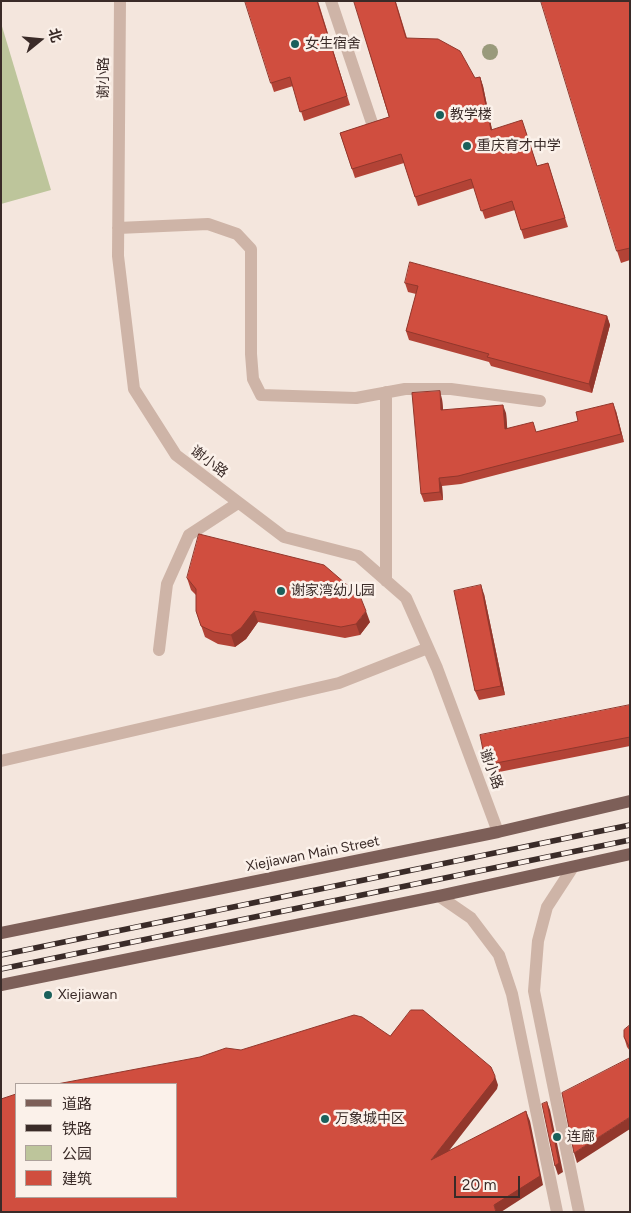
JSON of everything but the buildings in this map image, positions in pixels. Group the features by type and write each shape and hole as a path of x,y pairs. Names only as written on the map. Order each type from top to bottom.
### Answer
{"main road":[{"name":"Xiejiawan Main Street","path":"1,933 498,832 630,801"},
{"path":"1,984 438,896 630,854"}],"street":[{"name":"谢小路","path":"120,1 118,256 134,389 176,455 238,503 284,537 358,556 406,598 428,648 498,832"},
{"path":"331,1 372,123"},
{"path":"118,228 208,224 236,234 251,249 251,354 253,379 261,395 356,398 405,389 451,388 540,401"},
{"path":"386,392 386,581"},
{"path":"159,650 167,584 189,535 238,503"},
{"path":"1,761 339,683 428,648"},
{"path":"573,867 547,907 538,940 534,991 579,1212"},
{"path":"438,896 471,918 500,955 512,994 557,1212"}],"green space":[{"path":"1,23 51,190 1,204"}],"railway":[{"path":"1,955 630,825"},
{"path":"1,969 630,840"}],"place":[{"name":"女生宿舍","path":"295,44"},
{"name":"教学楼","path":"440,115"},
{"name":"重庆育才中学","path":"467,146"},
{"name":"谢家湾幼儿园","path":"281,591"},
{"name":"Xiejiawan","path":"48,995"},
{"name":"万象城中区","path":"325,1119"},
{"name":"连廊","path":"557,1137"}]}
